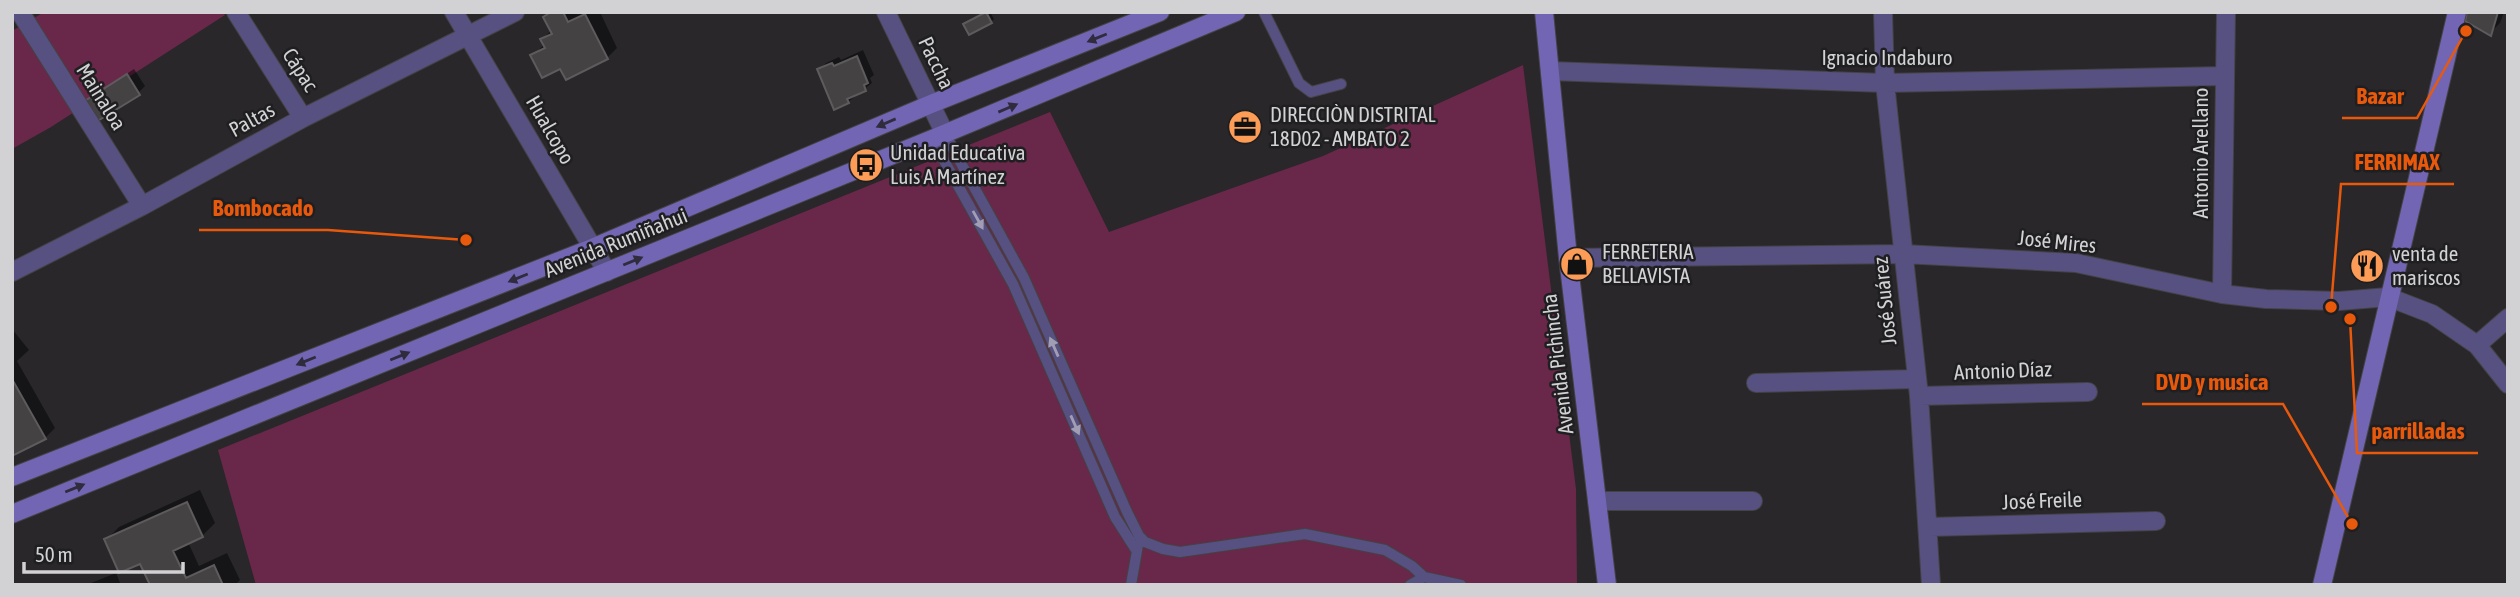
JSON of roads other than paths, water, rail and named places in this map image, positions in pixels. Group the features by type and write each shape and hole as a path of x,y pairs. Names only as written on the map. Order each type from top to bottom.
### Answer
{"main road":[{"name":"Avenida Rumiñahui","path":"12,477 593,248 931,104 1160,12"},
{"name":"Avenida Rumiñahui","path":"12,514 1236,12"},
{"name":"Avenida Pichincha","path":"1544,12 1568,258 1607,585"},
{"path":"2322,585 2457,12"}],"street":[{"path":"12,16 20,12"},
{"name":"Mainaloa","path":"20,12 142,206"},
{"name":"Cápac","path":"236,12 303,118"},
{"name":"Hualcopo","path":"454,12 607,272"},
{"name":"Paltas","path":"12,272 142,206 303,118 515,12"},
{"name":"Paccha","path":"886,12 931,104 938,136"},
{"name":"José Suárez","path":"1884,12 1885,83 1918,388 1931,585"},
{"name":"Antonio Arellano","path":"2222,294 2226,12"},
{"name":"Ignacio Indaburo","path":"1550,71 1885,83 2224,76"},
{"name":"José Mires","path":"1568,258 1903,254 2076,263 2222,294 2298,301 2388,297 2431,314 2477,345 2508,384"},
{"path":"2477,345 2508,318"},
{"name":"Antonio Díaz","path":"1756,383 2088,392"},
{"path":"1597,501 1753,501"},
{"name":"José Freile","path":"1928,527 2156,521"}],"lane":[{"path":"1264,12 1299,83 1311,92 1342,84"},
{"path":"938,136 1024,278 1126,512 1145,542 1180,552 1305,534 1385,550 1412,566 1424,577 1461,585"},
{"path":"938,136 1013,284 1115,517 1125,537 1136,550"},
{"path":"1131,585 1136,550 1139,544 1145,542"},
{"path":"1410,585 1424,577"}],"place":[{"name":"Bazar","path":"2466,31"},
{"name":"DIRECCIÒN DISTRITAL 18D02 - AMBATO 2","path":"1245,127"},
{"name":"Unidad Educativa Luis A Martínez","path":"866,165"},
{"name":"Bombocado","path":"466,240"},
{"name":"FERRETERIA BELLAVISTA","path":"1577,264"},
{"name":"venta de mariscos","path":"2367,266"},
{"name":"FERRIMAX","path":"2331,307"},
{"name":"parrilladas","path":"2350,319"},
{"name":"DVD y musica","path":"2352,524"}]}
